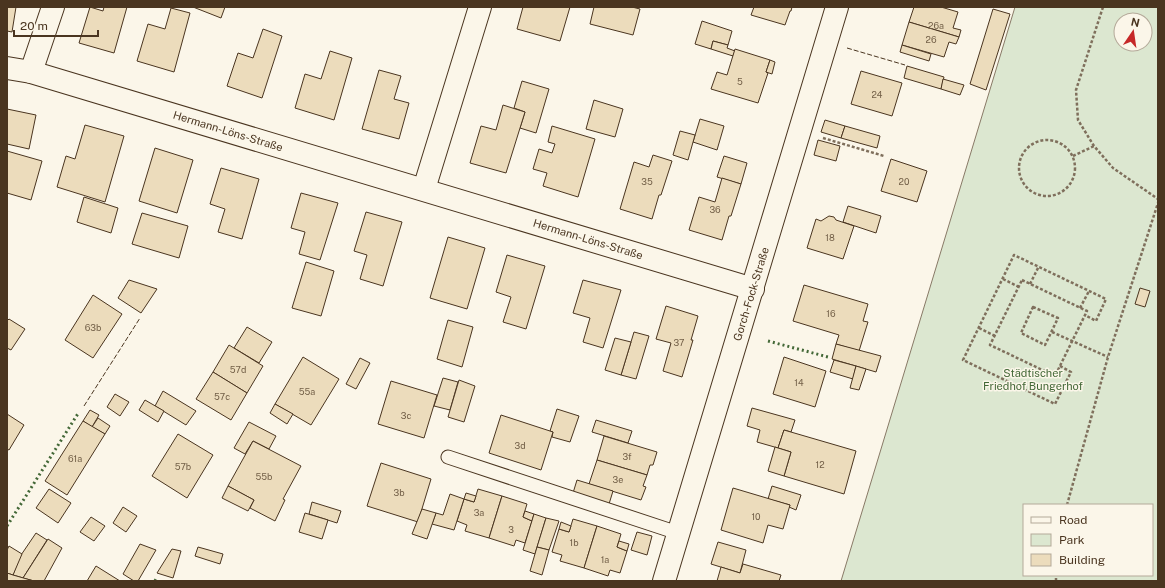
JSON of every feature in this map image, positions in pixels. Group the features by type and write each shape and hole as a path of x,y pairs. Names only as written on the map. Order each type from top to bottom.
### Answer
{"street":[{"path":"31,72 52,7"},
{"path":"424,189 480,7"},
{"name":"Gorch-Fock-Straße","path":"664,581 837,7"},
{"name":"Hermann-Löns-Straße","path":"7,68 31,72 753,289"}],"lane":[{"path":"448,457 678,533"}],"path":[{"path":"1103,7 1076,90 1078,120 1094,146 1113,168 1158,200"},
{"path":"800,131 884,156"},
{"path":"1046,139 1057,141 1066,147 1073,156 1075,167 1073,178 1068,187 1059,194 1048,196 1037,194 1027,188 1021,179 1018,169 1020,158 1026,148 1035,142 1046,139"},
{"path":"1073,156 1094,146"},
{"path":"1067,504 1108,357 1158,203"},
{"path":"1060,366 1071,372 1055,404 964,360 1014,255 1106,299 1096,321 1085,316"},
{"path":"1030,284 1039,266"},
{"path":"1003,279 1019,287"},
{"path":"1022,280 1087,311 1055,376 990,345 1019,287 1022,280"},
{"path":"1080,308 1089,290"},
{"path":"1033,307 1058,318 1052,332 1046,345 1021,333 1033,307"},
{"path":"979,328 995,336"},
{"path":"1052,332 1108,357"}],"green space":[{"name":"Städtischer Friedhof Bungerhof","path":"1015,7 1158,7 1158,581 841,581"}],"building":[{"path":"7,7 16,7 12,32 7,31"},
{"path":"90,7 103,11 104,7 127,7 114,53 79,43"},
{"path":"193,7 225,7 221,18"},
{"path":"523,7 570,7 560,41 517,29"},
{"path":"594,7 632,7 640,9 633,35 590,24"},
{"path":"754,7 792,7 785,25 751,15"},
{"path":"914,7 941,7 958,12 953,28 961,30 959,37 909,22"},
{"path":"171,8 190,13 174,72 137,61 148,24 165,29"},
{"path":"993,9 1010,14 986,90 970,84"},
{"path":"702,21 732,31 728,45 713,41 711,49 695,44"},
{"path":"909,22 959,37 956,44 949,42 944,57 902,45"},
{"path":"263,29 282,36 262,98 227,86 238,53 253,58"},
{"path":"713,41 728,45 727,48 735,51 733,56 711,49"},
{"path":"902,45 931,54 929,61 900,52"},
{"path":"735,49 770,60 766,72 768,73 758,103 711,89 717,72 727,75"},
{"path":"330,51 352,58 334,120 295,108 305,74 321,79"},
{"path":"770,60 775,62 772,74 766,72"},
{"path":"907,66 944,77 941,89 904,78"},
{"path":"379,70 401,76 394,99 409,103 399,139 362,129"},
{"path":"861,71 902,83 892,116 851,104"},
{"path":"943,79 964,85 960,95 941,89"},
{"path":"522,81 549,89 536,133 520,128 525,112 514,108"},
{"path":"594,100 623,109 615,137 586,129"},
{"path":"503,105 525,112 506,173 470,163 481,126 496,130"},
{"path":"7,109 36,115 29,149 7,144"},
{"path":"700,119 724,126 717,150 693,142"},
{"path":"825,120 845,126 841,138 821,132"},
{"path":"85,125 124,136 105,202 57,187 66,156 75,159"},
{"path":"552,126 595,139 578,197 543,186 547,173 533,169 539,149 552,153 555,144 548,142"},
{"path":"845,126 880,136 877,148 841,138"},
{"path":"680,131 695,135 688,160 673,155"},
{"path":"818,140 840,146 836,161 814,155"},
{"path":"155,148 193,160 177,213 139,201"},
{"path":"7,151 42,161 31,200 7,193"},
{"path":"653,155 672,161 661,195 659,195 652,219 620,209 634,162 649,167"},
{"path":"724,156 747,163 741,184 717,177"},
{"path":"891,159 927,171 917,202 881,191"},
{"path":"221,168 259,179 242,239 218,232 225,209 210,204"},
{"path":"722,178 741,184 722,240 689,230 699,197 715,202"},
{"path":"301,193 338,203 320,260 299,254 305,232 291,228"},
{"path":"84,197 118,208 111,233 77,222"},
{"path":"848,206 881,216 876,233 843,222"},
{"path":"366,212 402,222 383,286 360,279 367,255 354,251"},
{"path":"142,213 188,226 179,258 132,244"},
{"path":"829,216 854,226 843,259 807,248 816,219 821,221"},
{"path":"448,237 485,248 467,309 430,298"},
{"path":"507,255 545,266 526,329 503,322 511,297 496,292"},
{"path":"306,262 334,271 321,316 292,308"},
{"path":"129,280 157,289 141,313 118,298"},
{"path":"583,280 621,290 603,348 583,342 590,318 573,313"},
{"path":"804,285 868,304 863,321 868,322 859,351 836,344 839,335 793,321"},
{"path":"1140,288 1150,291 1145,307 1135,304"},
{"path":"93,295 122,314 93,358 65,340"},
{"path":"666,306 698,316 691,340 693,340 682,377 663,371 671,343 656,339"},
{"path":"9,319 25,329 11,350 7,348 7,321"},
{"path":"448,320 473,327 462,367 437,359"},
{"path":"247,327 272,342 259,363 234,348"},
{"path":"634,332 649,336 636,379 621,375"},
{"path":"615,338 631,342 621,375 605,370"},
{"path":"836,344 881,356 876,372 832,359"},
{"path":"229,345 263,366 247,393 213,372"},
{"path":"303,357 339,379 311,425 275,404"},
{"path":"784,357 826,371 815,407 773,394"},
{"path":"360,358 370,363 356,389 346,384"},
{"path":"834,360 856,366 853,379 830,372"},
{"path":"856,366 866,369 859,390 850,388"},
{"path":"213,372 247,393 231,420 196,399"},
{"path":"443,378 458,382 450,410 434,406"},
{"path":"459,380 475,386 464,422 448,417"},
{"path":"391,381 437,395 424,438 378,424"},
{"path":"163,391 196,411 186,425 155,406"},
{"path":"115,394 129,402 120,416 107,407"},
{"path":"145,400 164,411 158,422 139,410"},
{"path":"275,404 293,414 287,424 270,413"},
{"path":"752,408 795,420 791,432 784,430 778,448 757,442 760,430 747,426"},
{"path":"557,409 579,416 570,442 552,437 553,432 550,431"},
{"path":"90,410 99,415 92,427 83,421"},
{"path":"7,414 24,425 9,450 7,449"},
{"path":"501,415 553,432 541,470 489,453"},
{"path":"98,418 110,426 105,434 92,427"},
{"path":"596,420 632,431 628,443 592,432"},
{"path":"83,421 105,434 67,495 45,481"},
{"path":"249,422 276,436 269,449 253,441 245,454 234,448"},
{"path":"784,430 856,451 844,494 784,476 791,452 778,448"},
{"path":"178,434 213,455 187,498 152,476"},
{"path":"604,436 657,452 653,465 650,465 647,475 597,460"},
{"path":"253,441 301,466 283,499 285,500 275,521 250,508 254,500 228,486"},
{"path":"775,447 791,452 784,476 768,471"},
{"path":"597,460 647,475 643,486 646,487 641,500 589,484"},
{"path":"381,463 431,479 418,522 367,506"},
{"path":"577,480 613,491 609,504 573,493"},
{"path":"228,486 254,500 248,511 222,498"},
{"path":"772,486 801,495 796,510 789,507 790,505 768,499"},
{"path":"733,488 790,505 783,529 768,525 763,543 721,530"},
{"path":"49,489 71,503 58,523 36,508"},
{"path":"478,489 502,496 489,538 465,531 467,525 457,521 464,499 474,502"},
{"path":"466,493 476,496 474,502 464,499"},
{"path":"450,494 464,499 454,530 432,524 436,513 443,515"},
{"path":"502,496 527,504 523,517 532,521 525,543 516,540 514,546 489,538"},
{"path":"312,502 341,511 337,523 309,514"},
{"path":"123,507 137,516 126,532 113,523"},
{"path":"422,509 436,513 427,539 412,534"},
{"path":"525,511 534,514 532,521 523,517"},
{"path":"305,513 328,520 322,539 299,532"},
{"path":"534,514 546,518 535,554 523,550"},
{"path":"91,517 105,526 94,541 80,532"},
{"path":"546,518 559,521 549,550 537,547"},
{"path":"573,519 597,526 584,568 560,561 562,555 552,552 559,529 569,532"},
{"path":"561,522 571,526 569,532 559,529"},
{"path":"597,526 621,534 617,547 627,551 620,573 610,570 608,576 584,568"},
{"path":"637,532 652,536 647,555 631,550"},
{"path":"36,533 47,540 23,578 13,575 19,558"},
{"path":"48,539 62,548 44,581 34,581 23,578"},
{"path":"619,541 629,544 627,551 617,547"},
{"path":"718,542 746,550 740,573 711,564"},
{"path":"140,544 156,550 138,581 134,581 123,574"},
{"path":"9,546 22,554 13,575 7,573 7,550"},
{"path":"198,547 223,554 220,564 195,556"},
{"path":"537,547 549,550 542,575 530,571"},
{"path":"172,549 181,551 173,578 157,573"},
{"path":"743,564 781,575 779,581 717,581 721,567 740,573"},
{"path":"96,566 120,581 87,581"},
{"path":"7,573 13,575 34,581 7,581"}],"hedge":[{"path":"768,341 828,357"},
{"path":"7,526 79,412"},
{"path":"155,581 157,577"}],"fence":[{"path":"847,48 905,65"},
{"path":"84,406 140,318"}]}
